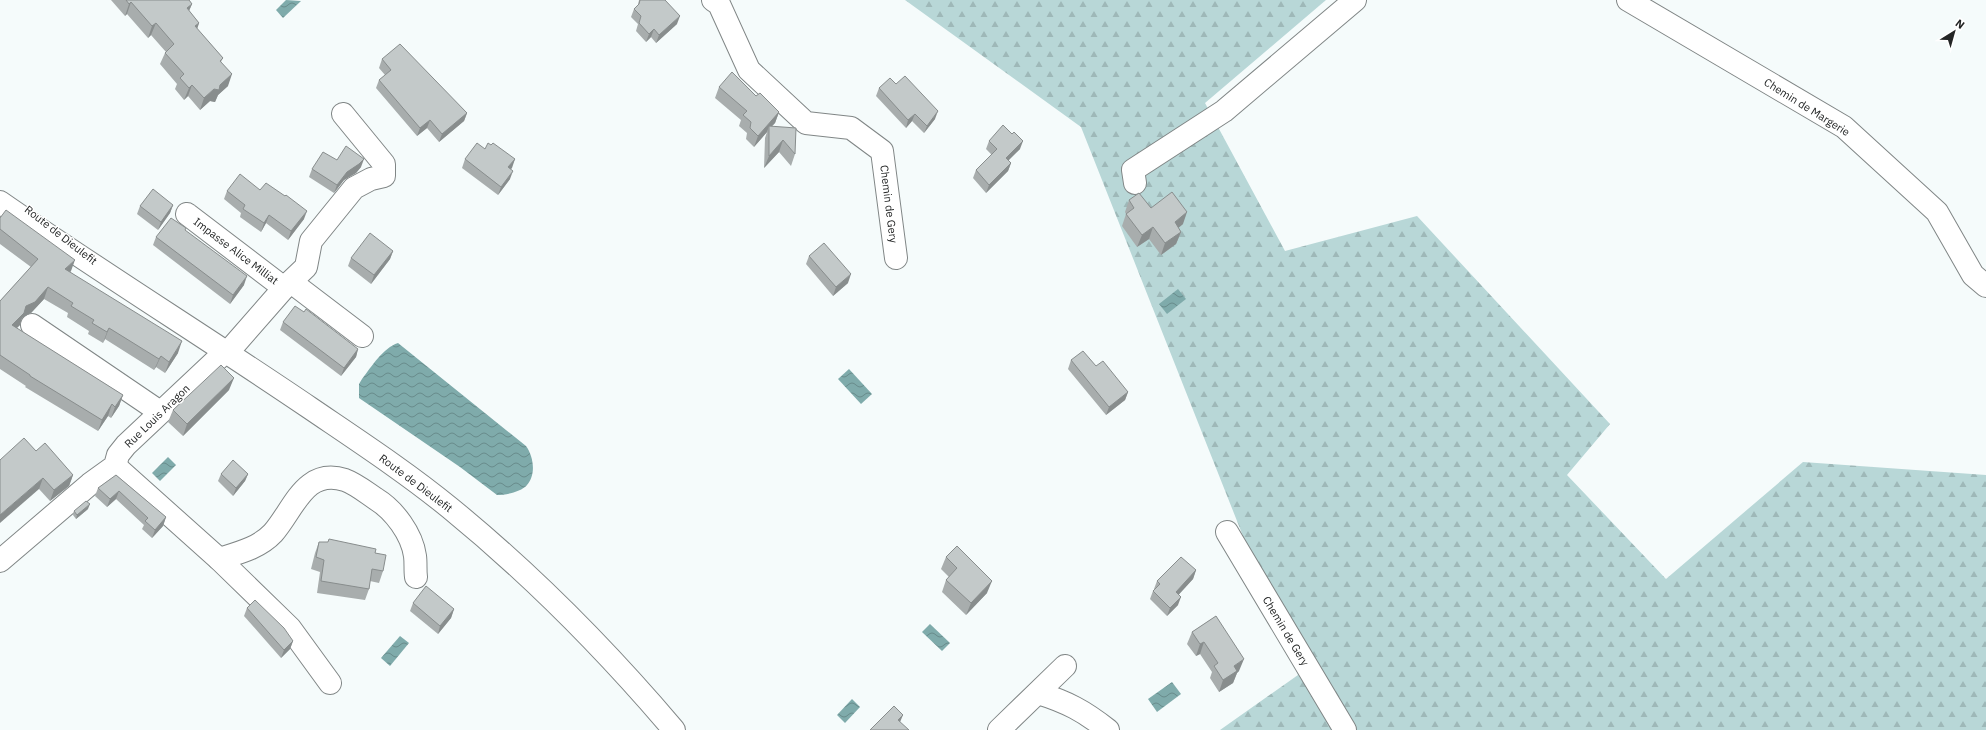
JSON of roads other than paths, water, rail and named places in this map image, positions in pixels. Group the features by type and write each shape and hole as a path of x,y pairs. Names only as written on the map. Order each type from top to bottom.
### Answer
{"street":[{"name":"Chemin de Gery","path":"713,0 719,4 749,70 806,123 851,128 882,151 896,258"},
{"path":"1134,183 1133,170 1224,111 1355,0"},
{"name":"Chemin de Margerie","path":"1628,0 1844,127 1937,212 1973,275 1986,286"},
{"name":"Impasse Alice Milliat","path":"227,352 287,285 306,268 311,241 354,188 371,179 384,176 384,164 343,114"},
{"name":"Route de Dieulefit","path":"0,188 121,282"},
{"name":"Route de Dieulefit","path":"0,202 71,251 227,352 367,447 450,508 552,599 631,679 674,730"},
{"name":"Impasse Alice Milliat","path":"187,214 362,336"},
{"path":"32,325 160,412"},
{"name":"Rue Louis Aragon","path":"0,561 90,484 115,466 118,455 160,412 227,352"},
{"path":"115,466 219,559 290,628 330,683"},
{"path":"219,559 256,546 272,533 305,488 315,481 326,478 337,478 346,480 386,505 399,521 408,536 415,554 416,577"},
{"name":"Chemin de Gery","path":"1227,532 1344,730"},
{"path":"999,730 1065,666"},
{"path":"1038,692 1084,711 1108,730"}],"water":[{"path":"286,0 301,1 283,18 276,10"},
{"path":"1178,289 1186,299 1167,314 1159,304"},
{"path":"398,343 526,446 531,455 533,466 532,476 527,485 521,490 513,493 497,495 460,467 359,398 359,384 362,379 387,349"},
{"path":"849,369 872,394 861,404 838,379"},
{"path":"168,457 176,465 160,481 152,473"},
{"path":"930,624 950,643 942,651 922,632"},
{"path":"400,636 409,643 390,666 381,658"},
{"path":"1172,682 1181,694 1157,712 1148,699"},
{"path":"852,699 860,707 845,723 837,715"}]}
